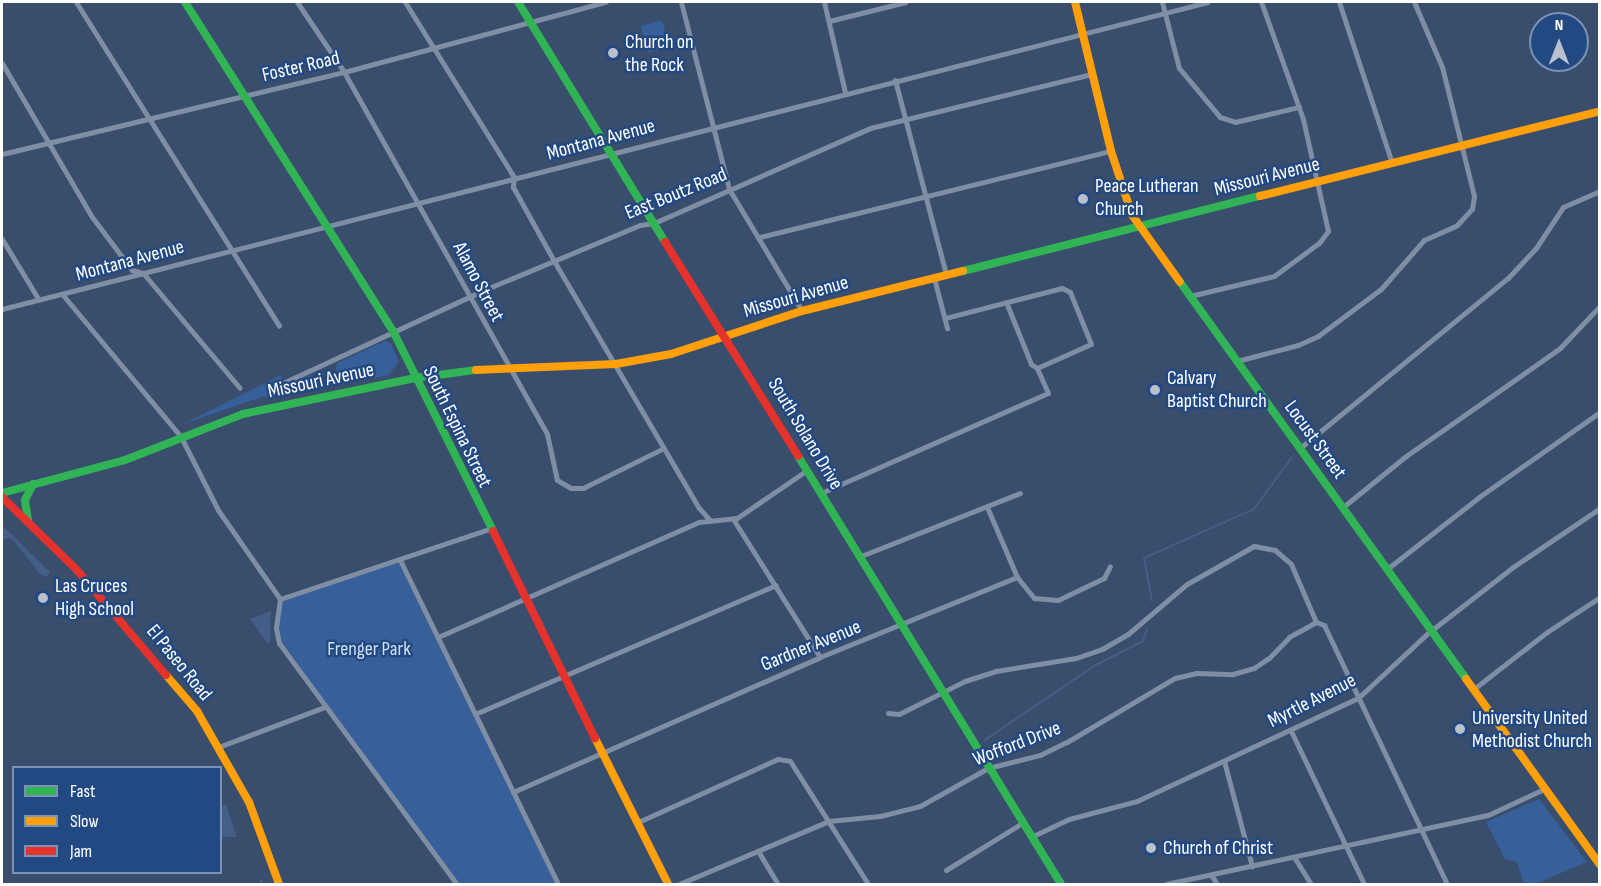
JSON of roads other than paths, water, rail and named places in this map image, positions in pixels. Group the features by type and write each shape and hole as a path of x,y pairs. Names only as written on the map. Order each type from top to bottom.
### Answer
{"street":[{"path":"76,2 279,326"},
{"name":"South Espina Street","path":"185,2 245,95 323,226 393,331 489,529 564,675 599,752 668,885"},
{"name":"Alamo Street","path":"297,2 344,72 419,202 467,297 547,434 554,475 566,487 583,488 664,448"},
{"path":"405,2 514,177 513,187 554,261 664,448 709,519"},
{"name":"South Solano Drive","path":"518,2 861,556 901,626 1060,885"},
{"name":"Foster Road","path":"2,154 344,72 606,2"},
{"path":"681,2 729,189 760,237 802,311"},
{"path":"824,2 845,92"},
{"path":"829,21 906,2"},
{"name":"Locust Street","path":"1075,2 1111,151 1139,226 1475,688 1599,865"},
{"path":"1162,2 1179,68 1220,117 1235,122 1299,106"},
{"name":"Montana Avenue","path":"2,309 611,154 714,125 1208,2"},
{"path":"1190,296 1274,276 1319,243 1329,227 1299,106 1261,2"},
{"path":"1339,2 1392,163"},
{"path":"1237,361 1298,345 1318,336 1381,289 1424,240 1468,216 1474,196 1442,67 1414,2"},
{"path":"2,63 92,218 132,270 143,273 240,388"},
{"name":"East Boutz Road","path":"285,382 467,297 640,225 654,223 870,128 1092,74"},
{"path":"896,80 946,275"},
{"name":"Missouri Avenue","path":"2,495 33,484 125,460 243,414 415,378 509,369 616,364 671,354 802,311 1599,111"},
{"path":"760,237 1111,151"},
{"path":"1300,448 1508,278 1536,248 1563,207 1599,191"},
{"path":"2,239 39,300"},
{"path":"934,278 947,328"},
{"path":"945,318 1062,288 1070,292 1091,344 1038,368"},
{"path":"62,294 181,437 218,510 280,599 276,628 279,643 457,885"},
{"path":"821,493 1048,393 1038,368 1030,363 1006,302"},
{"path":"1343,507 1406,456 1560,348 1599,306"},
{"path":"1387,569 1479,497 1599,412"},
{"path":"438,637 709,519 733,519 807,470"},
{"path":"28,523 25,500 33,484"},
{"path":"861,556 1020,493"},
{"name":"El Paseo Road","path":"2,495 76,569 168,672 221,746 249,802 279,885"},
{"path":"987,507 1017,577 1034,597 1058,600 1104,578 1110,566"},
{"name":"Myrtle Avenue","path":"1031,837 1069,819 1137,801 1358,698 1432,631 1513,567 1599,508"},
{"path":"733,519 820,657"},
{"path":"280,599 489,529"},
{"path":"888,713 900,714 943,691 996,671 1076,658 1102,649 1128,634 1187,584 1224,561 1254,546 1275,550 1292,564 1316,622 1324,625 1447,885"},
{"path":"400,560 558,885"},
{"name":"Gardner Avenue","path":"513,792 599,752 820,657 1017,577"},
{"path":"475,714 776,585"},
{"path":"1475,688 1546,632 1599,597"},
{"name":"Wofford Drive","path":"679,885 829,821 910,809 988,768 1040,755 1067,742 1175,678 1196,673 1233,674 1254,668 1269,658 1289,637 1316,622"},
{"path":"221,746 325,707"},
{"path":"1291,730 1343,846 1364,885"},
{"path":"636,823 778,759 790,761 797,768 868,885"},
{"path":"1224,761 1252,866"},
{"path":"1166,885 1214,881 1252,866 1501,810 1546,788"},
{"path":"946,870 1022,823"},
{"path":"758,850 778,885"},
{"path":"1294,857 1311,885"}],"waterway":[{"path":"1152,601 1144,558 1254,509 1292,457"},
{"path":"985,740 1094,666 1143,641 1147,629"},
{"path":"261,880 262,884"}],"place":[{"name":"Church on the Rock","path":"613,53"},
{"name":"Peace Lutheran Church","path":"1083,199"},
{"name":"Calvary Baptist Church","path":"1155,390"},
{"name":"Las Cruces High School","path":"43,598"},
{"name":"University United Methodist Church","path":"1460,729"},
{"name":"Church of Christ","path":"1151,848"}],"park label":[{"name":"Frenger Park","path":"369,649"}]}
